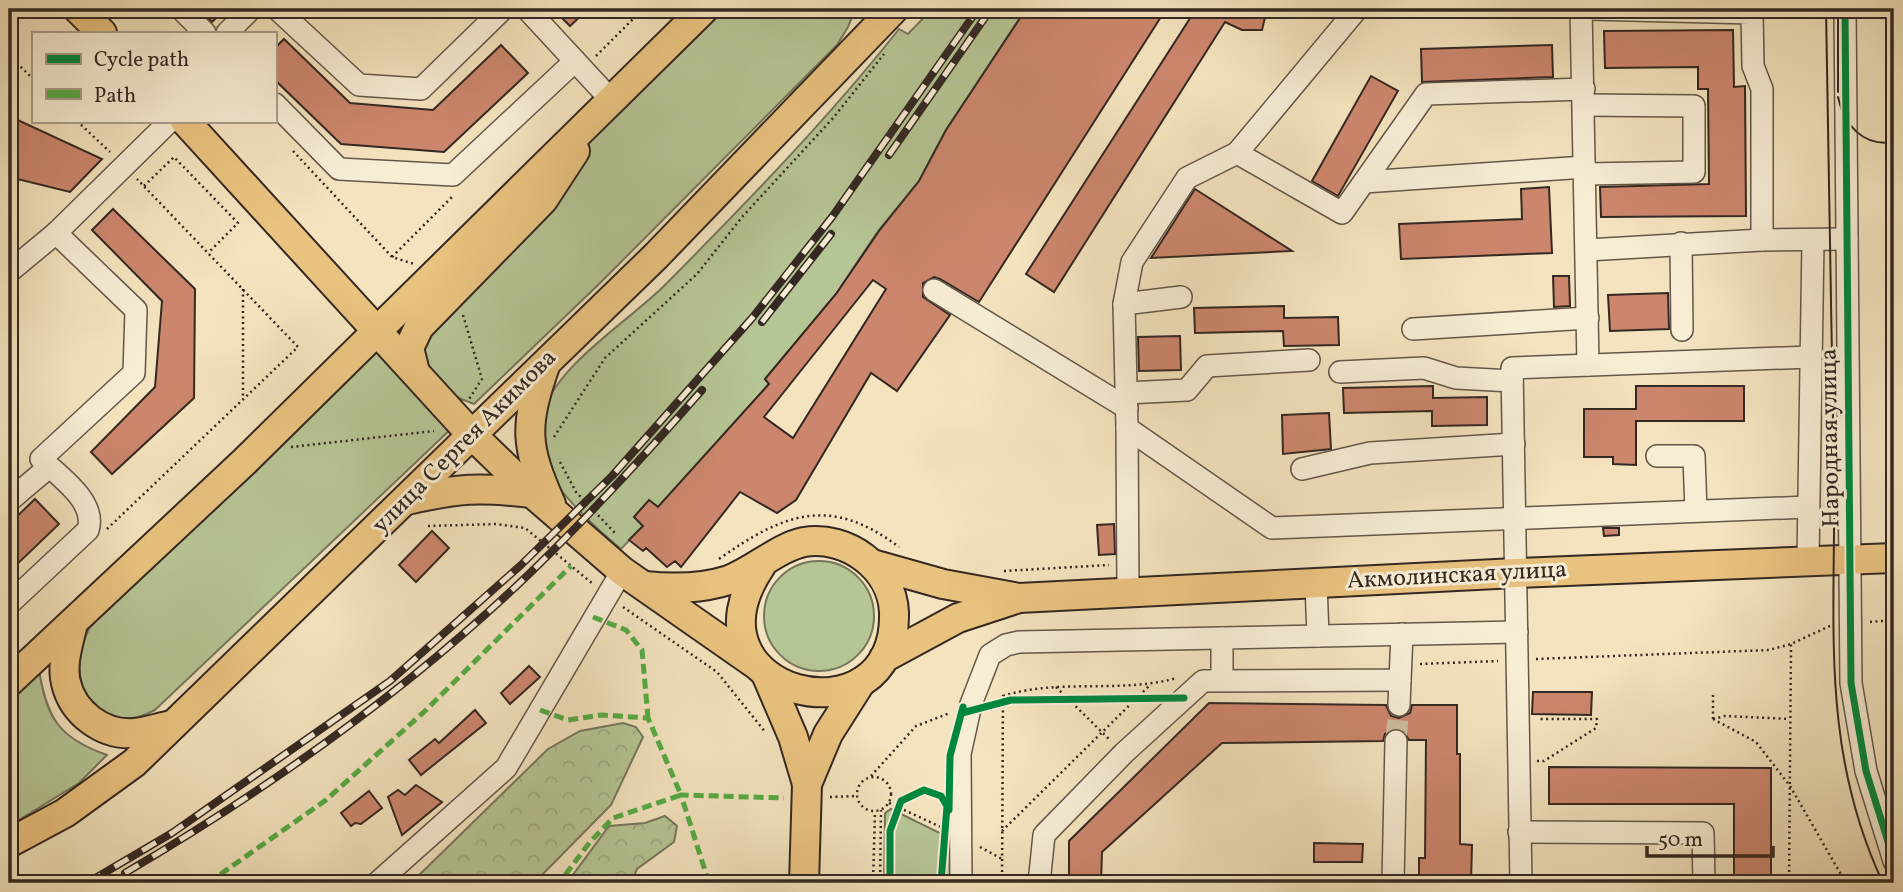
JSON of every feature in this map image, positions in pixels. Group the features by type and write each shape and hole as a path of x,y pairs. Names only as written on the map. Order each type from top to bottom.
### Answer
{"main road":[{"path":"78,9 101,32"},
{"path":"9,682 244,462 704,9"},
{"path":"868,9 874,47"},
{"name":"улица Сергея Акимова","path":"9,843 100,790 175,724 407,500 471,433 874,47 894,9"},
{"path":"415,372 409,348 419,327 543,200 602,110"},
{"path":"186,122 471,433 532,494 634,578 787,688 812,694 837,692 860,681"},
{"path":"548,359 533,399 530,443 534,467 555,513"},
{"path":"407,500 456,488 484,487 532,494"},
{"path":"634,578 699,587 729,580 761,566 781,550 804,542 829,542 852,549 872,564 887,584 894,609 893,634 884,658"},
{"name":"Акмолинская улица","path":"1019,598 1516,573 1894,558"},
{"path":"872,564 943,584 1019,598"},
{"path":"761,566 749,584 742,604 742,626 747,648 762,670 815,791"},
{"path":"804,883 815,791 828,734 860,681 884,658 958,618 1019,598"},
{"path":"73,623 66,654 65,681 73,702 89,720 110,731 134,733 175,724"}],"street":[{"path":"181,9 204,32"},
{"path":"229,32 251,9"},
{"path":"277,9 359,85 421,89 503,9"},
{"path":"527,9 575,61 602,110"},
{"path":"1128,593 1124,304 1132,262 1187,178 1237,153 1357,9"},
{"path":"1581,9 1588,365"},
{"path":"1590,9 1752,13 1753,66 1762,89 1762,240"},
{"name":"Народная улица","path":"1845,9 1851,683 1857,726 1877,813 1894,861"},
{"path":"276,105 339,169 453,175 575,61"},
{"path":"1237,153 1342,213 1426,94 1584,97 1694,106 1694,172 1586,171 1364,182"},
{"path":"9,272 56,233 169,122"},
{"path":"9,604 88,530 91,520 83,501 41,459 134,373 136,310 56,233"},
{"path":"1587,250 1681,243 1847,239"},
{"path":"1808,560 1812,240"},
{"path":"1681,243 1682,330"},
{"path":"934,290 1126,410 1272,528 1808,507"},
{"path":"1124,304 1181,297"},
{"path":"1413,329 1588,318"},
{"path":"1521,883 1512,368 1810,357"},
{"path":"1126,410 1187,390 1207,366 1309,360"},
{"path":"1340,372 1424,368 1457,378 1512,381"},
{"path":"1302,468 1370,453 1514,444"},
{"path":"1657,456 1695,456 1696,511"},
{"path":"9,501 50,467"},
{"path":"377,883 506,768 606,595 634,578"},
{"path":"1316,584 1318,636"},
{"path":"961,883 960,754 970,708 990,655 1006,645 1517,632"},
{"path":"1399,705 1402,634"},
{"path":"1222,638 1222,680"},
{"path":"1039,883 1044,835 1124,753 1203,681 1400,673"},
{"path":"1393,883 1396,741"},
{"path":"1520,832 1703,833 1704,883"}],"path":[{"path":"551,442 605,358 697,274 743,216 834,117 874,47"},
{"path":"9,55 32,78"},
{"path":"77,122 144,186 299,346 106,530"},
{"path":"291,150 392,257 422,267"},
{"path":"144,186 174,157 238,223 208,253"},
{"path":"243,289 243,400"},
{"path":"463,315 482,379 469,399"},
{"path":"287,447 434,431"},
{"path":"428,526 496,524 525,528 606,595 717,672 771,739"},
{"path":"1400,673 1518,660 1769,650 1791,644 1824,627"},
{"path":"1789,883 1791,644"},
{"path":"871,776 883,779 891,791 889,803 875,812 866,810 857,796 860,784 871,776 916,726 1003,700 1030,688 1149,686 1185,676"},
{"path":"1002,831 1149,686"},
{"path":"1056,687 1124,753"},
{"path":"1713,695 1713,719"},
{"path":"1123,699 1148,699"},
{"path":"1003,700 1023,700"},
{"path":"1002,883 1003,700"},
{"path":"1057,700 1082,700"},
{"path":"1713,719 1725,716 1789,719"},
{"path":"1519,761 1544,761 1596,728 1597,719 1529,719"},
{"path":"1713,719 1756,742 1790,786 1846,883"},
{"path":"815,791 857,796"},
{"path":"895,814 901,801"},
{"path":"880,883 881,809"},
{"path":"873,883 875,812"},
{"path":"946,843 949,817"},
{"path":"890,831 890,883"}],"green space":[{"path":"723,9 855,9 837,45 599,284 474,404 443,389 424,368 415,346 549,201 590,140"},
{"path":"932,9 1026,9 946,130 919,181 878,231 836,294 765,379 769,384 658,507 649,500 634,517 643,526 621,549 574,505 544,464 541,452 542,430 545,409 552,393 580,359 666,284 756,191 815,128 899,29 908,34"},
{"path":"377,351 453,427 155,710 133,718 115,718 100,712 89,700 82,684 82,647 90,627"},
{"path":"819,561 840,565 858,577 870,595 874,616 870,637 858,655 840,667 819,671 798,667 780,655 768,637 764,616 768,595 780,577 798,565"},
{"path":"39,670 51,714 66,734 107,755 79,783 9,826 9,697"},
{"path":"623,723 636,727 643,737 611,805 534,883 411,883 548,749 580,731"},
{"path":"891,809 952,839 952,883 884,883 885,813"},
{"path":"665,816 677,826 674,842 637,869 631,883 567,883 609,826 645,823"}],"building":[{"path":"199,9 225,9 212,22"},
{"path":"553,9 588,9 570,26"},
{"path":"1026,9 1166,9 979,302 940,279 934,277 923,283 923,297 950,315 897,391 871,373 796,500 777,513 740,492 681,567 675,561 667,567 646,548 643,551 629,540 643,526 634,517 649,500 658,507 769,384 765,379 836,294 879,231 919,181 946,130","holes":["873,280 886,289 793,438 764,417"]},
{"path":"1196,9 1267,9 1262,30 1242,30 1225,22 1054,292 1026,274"},
{"path":"1733,30 1734,87 1745,86 1746,216 1601,217 1600,187 1709,184 1708,89 1698,89 1698,67 1605,68 1604,31"},
{"path":"284,39 350,103 433,110 501,45 528,73 444,152 341,144 276,81 276,47"},
{"path":"1552,45 1553,77 1422,82 1421,49"},
{"path":"1371,76 1398,91 1338,196 1312,181"},
{"path":"9,116 102,159 70,192 9,177"},
{"path":"1549,187 1552,253 1401,259 1399,224 1522,219 1521,189"},
{"path":"1195,189 1292,251 1151,258"},
{"path":"113,209 195,289 194,398 112,474 91,452 155,387 162,301 92,230"},
{"path":"1553,276 1569,276 1570,306 1554,307"},
{"path":"1668,293 1669,329 1610,331 1608,295"},
{"path":"1284,306 1284,318 1338,317 1339,345 1284,346 1283,331 1195,333 1194,308"},
{"path":"1180,336 1181,370 1139,371 1138,337"},
{"path":"1433,386 1433,398 1487,397 1487,425 1432,426 1432,411 1344,413 1343,388"},
{"path":"1636,386 1744,386 1744,421 1636,421 1636,465 1613,464 1613,457 1584,457 1584,409 1636,409"},
{"path":"1329,413 1331,449 1283,454 1282,415"},
{"path":"35,499 59,524 9,572 9,524"},
{"path":"1114,524 1115,554 1099,555 1097,525"},
{"path":"1603,528 1619,528 1619,535 1604,536"},
{"path":"432,531 449,548 416,582 399,565"},
{"path":"529,666 540,677 510,704 501,693"},
{"path":"1533,692 1592,692 1591,715 1532,714"},
{"path":"1209,703 1386,705 1391,716 1399,718 1410,713 1412,705 1457,705 1460,844 1472,845 1471,883 1419,883 1419,858 1425,858 1426,740 1409,740 1403,730 1396,728 1385,734 1383,741 1222,743 1102,852 1101,883 1069,883 1069,841"},
{"path":"475,710 486,723 421,775 409,760 435,739 439,743"},
{"path":"1549,767 1771,768 1771,883 1734,883 1734,804 1549,804"},
{"path":"416,785 442,802 402,835 388,797 398,790 405,795"},
{"path":"369,791 382,808 361,824 355,823 351,826 341,813"},
{"path":"1314,843 1363,844 1362,862 1314,862"}],"tunnel":[{"path":"1396,741 1399,705"}],"tram line":[{"path":"1826,9 1835,682 1849,782 1863,832 1883,883"},
{"path":"1838,9 1838,92"},
{"path":"1838,97 1845,117 1857,132 1873,141 1894,142"}],"railway":[{"path":"87,883 172,833 390,681 521,565 612,476 753,317 832,217 978,9"},
{"path":"889,155 991,9"},
{"path":"762,322 831,234"},
{"path":"125,873 284,772 435,658 551,553 702,390"}],"marked path":[{"path":"208,883 326,800 425,711 571,566"},
{"path":"593,617 626,630 642,650 648,718"},
{"path":"540,710 568,720 602,715 648,718 681,795 613,818 590,842 559,883"},
{"path":"709,883 681,795 784,798"}],"cycle path":[{"path":"1845,9 1851,683 1866,771 1894,861"},
{"path":"962,713 1011,700 1184,698"},
{"path":"949,810 950,756 963,707"},
{"path":"890,883 890,831 901,801 924,790 941,796 947,806 941,883"}]}
